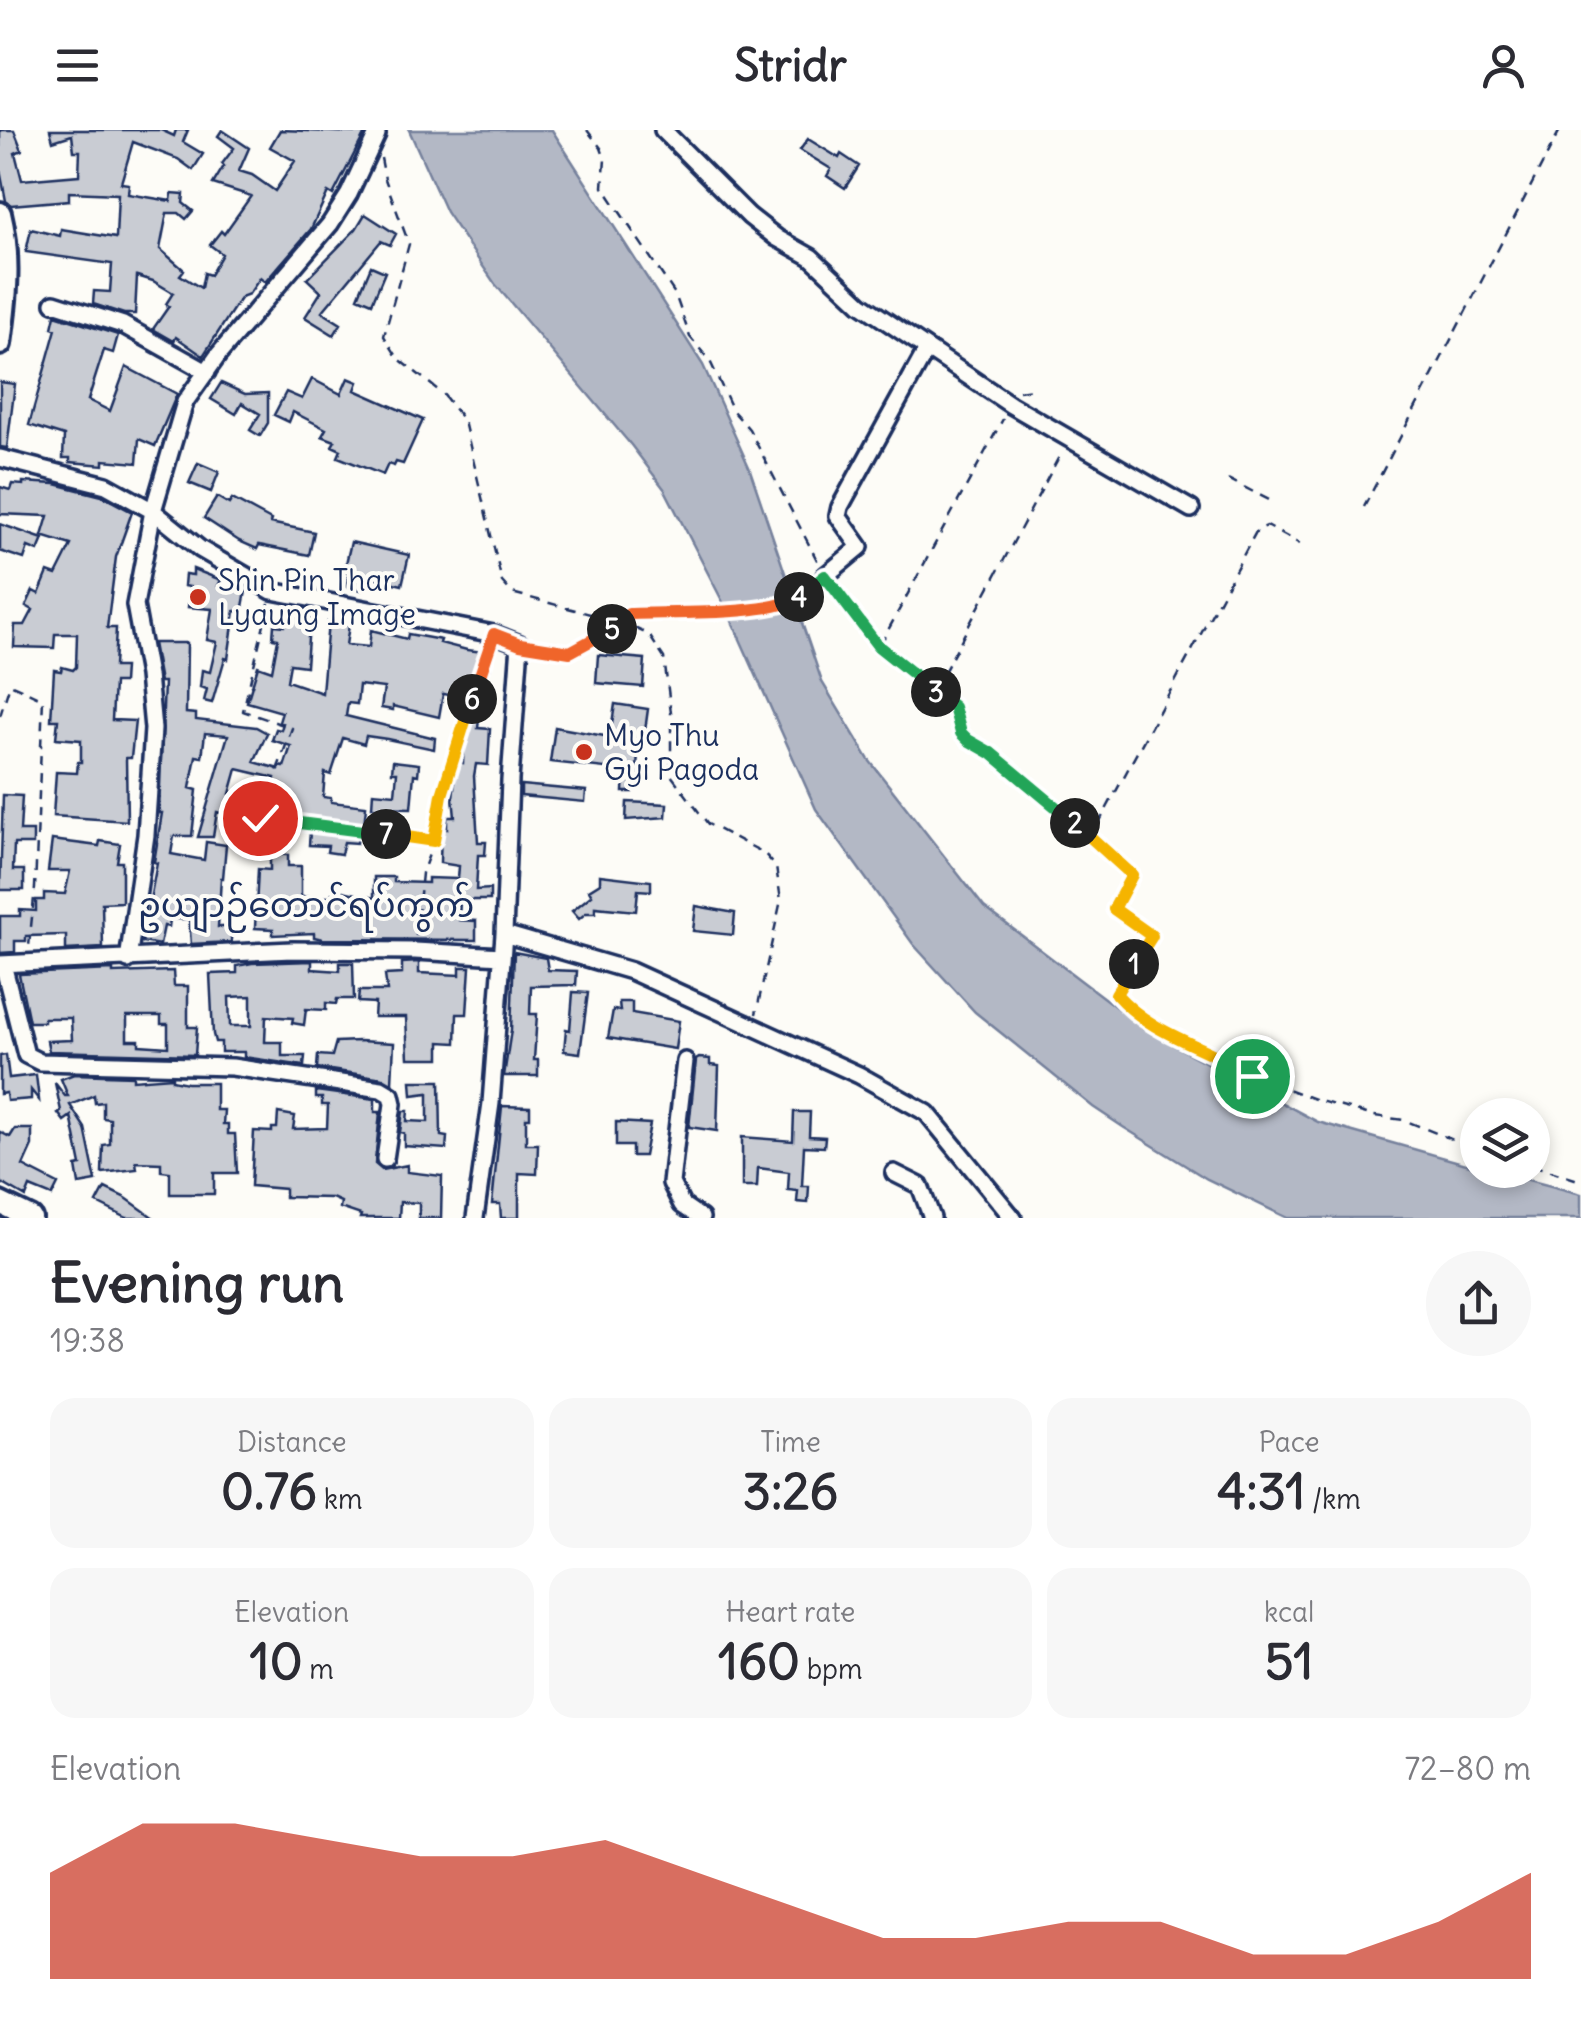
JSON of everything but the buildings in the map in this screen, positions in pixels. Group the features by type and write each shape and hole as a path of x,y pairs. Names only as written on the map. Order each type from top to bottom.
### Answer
{"main road":[{"path":"0,213 8,247 0,344"},
{"path":"0,1203 32,1218"}],"street":[{"path":"663,130 749,216 776,238 811,257 861,304 1010,404 1191,509"},
{"path":"128,960 146,835 153,730 136,605 153,510 185,402 330,224 349,194 376,134"},
{"path":"54,303 123,325 206,372"},
{"path":"825,576 860,547 838,516 840,507 926,349"},
{"path":"0,458 106,484 153,510 200,549 272,592 494,634 520,644 491,1102 475,1218"},
{"path":"504,934 631,972 859,1075 927,1113 1013,1218"},
{"path":"385,1159 393,1104 391,1095 381,1089 232,1066 40,1062 26,1055 2,964 292,950 502,956"},
{"path":"685,1061 671,1183 682,1205 701,1218"},
{"path":"894,1173 920,1186 932,1218"}],"path":[{"path":"586,130 601,148 605,160 603,186 675,294 690,338 710,361 733,411 749,429 825,576 879,648 954,707 961,733 968,740 991,753 1132,875 1114,909 1152,936 1116,994 1146,1023 1226,1058 1252,1076 1320,1102 1404,1120 1460,1143"},
{"path":"1364,507 1560,130"},
{"path":"376,134 385,179 409,244 384,336 398,358 442,394 464,421 502,582 512,593 624,623 649,635 664,658 671,714 671,774 708,824 764,852 776,867 781,900 753,1025"},
{"path":"879,648 1010,404 1019,390 1032,390"},
{"path":"934,691 1069,439"},
{"path":"1228,479 1271,500"},
{"path":"1086,834 1093,834 1096,829 1257,530 1266,526 1300,544"},
{"path":"520,644 570,652 624,623 629,614 757,608 793,602 825,576"},
{"path":"272,592 243,711 292,728 260,818 434,841"},
{"path":"415,951 422,873 434,841 442,795 494,634"},
{"path":"0,716 10,684 43,699 35,888 27,963"},
{"path":"1550,1171 1581,1181"}],"shaded area":[{"path":"409,130 552,130 703,365 749,467 822,682 869,760 984,907 1150,1033 1318,1122 1460,1162 1460,1188 1550,1186 1581,1194 1581,1218 1288,1218 1207,1179 1123,1127 975,1012 913,944 816,809 727,610 665,490 495,284 446,212"}],"place":[{"name":"Shin Pin Thar Lyaung Image","path":"198,597"},
{"name":"Myo Thu Gyi Pagoda","path":"584,752"}],"district":[{"name":"ဥယျာဉ်တောင်ရပ်ကွက်","path":"306,904"}],"route":[{"path":"260,818 434,841 442,795 494,634 520,644 570,652 624,623 629,614 776,606 793,602 825,576 878,646 954,707 961,733 968,740 991,753 1039,792 1132,875 1114,909 1152,936 1116,994 1146,1023 1226,1058 1252,1076"}]}
